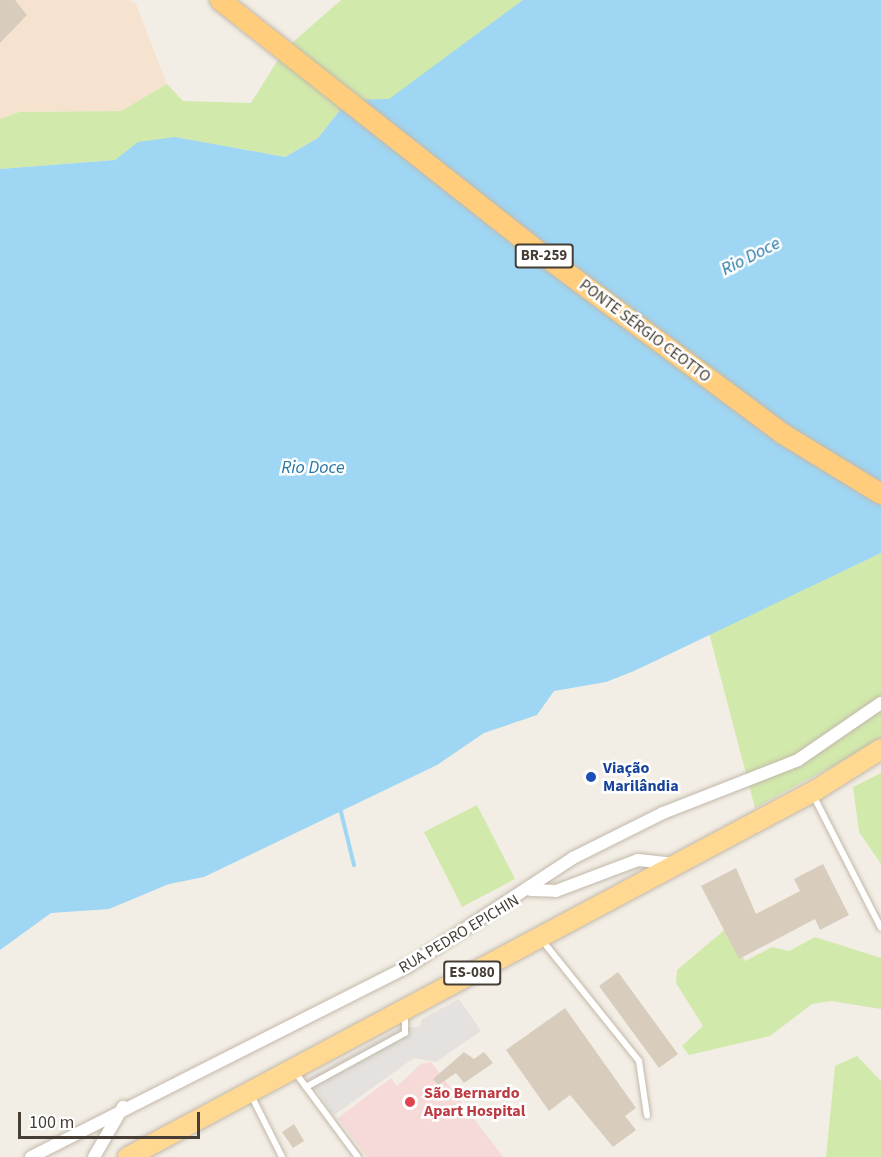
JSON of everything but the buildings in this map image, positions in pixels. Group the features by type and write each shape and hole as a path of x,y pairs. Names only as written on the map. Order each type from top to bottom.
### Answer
{"highway":[{"name":"PONTE SÉRGIO CEOTTO","path":"220,0 577,280 783,434 881,494"}],"main road":[{"name":"ES-080","path":"814,791 881,749"},
{"name":"ES-080","path":"128,1157 675,864 814,791 881,759"}],"street":[{"name":"RUA PEDRO EPICHIN","path":"31,1157 123,1107 408,967 531,891 573,858 663,813 798,760 881,703"},
{"path":"531,891 556,891 638,860 675,864"},
{"path":"94,1157 123,1107"}],"lane":[{"path":"814,791 881,928"},
{"path":"539,936 639,1061 647,1115"},
{"path":"306,1087 405,1033 409,1026 404,1010"},
{"path":"293,1069 358,1157"},
{"path":"249,1092 282,1157"}],"shaded area":[{"path":"0,0 129,0 136,4 167,84 121,111 19,112 0,119"},
{"path":"459,999 481,1031 436,1062 414,1058 334,1115 308,1078 399,1028 419,1027 422,1019"},
{"name":"São Bernardo Apart Hospital","path":"431,1062 503,1157 367,1157 338,1118 391,1078 397,1086 421,1064"}],"green space":[{"path":"341,0 523,0 389,100 348,100 318,138 285,157 174,137 115,160 0,169 0,119 19,112 121,111 167,84 183,101 251,103 284,50"},
{"path":"881,553 881,740 755,808 709,633"},
{"path":"881,773 881,864 859,832 853,787"},
{"path":"477,805 515,879 462,907 424,832"},
{"path":"728,927 745,961 772,947 789,951 815,937 881,958 881,1009 831,1001 812,1004 770,1036 689,1055 682,1046 703,1026 676,983 677,970"},
{"path":"857,1056 881,1081 881,1157 826,1157 835,1066"}],"water":[{"name":"Rio Doce","path":"523,0 881,0 881,553 634,671 606,682 554,691 537,715 484,733 437,765 204,877 169,884 109,909 51,913 0,950 0,169 115,160 138,142 175,137 285,157 318,138 348,100 389,99"}],"waterway":[{"path":"340,808 354,865"}],"place":[{"name":"Viação Marilândia","path":"591,777"},
{"name":"São Bernardo Apart Hospital","path":"410,1102"}]}
